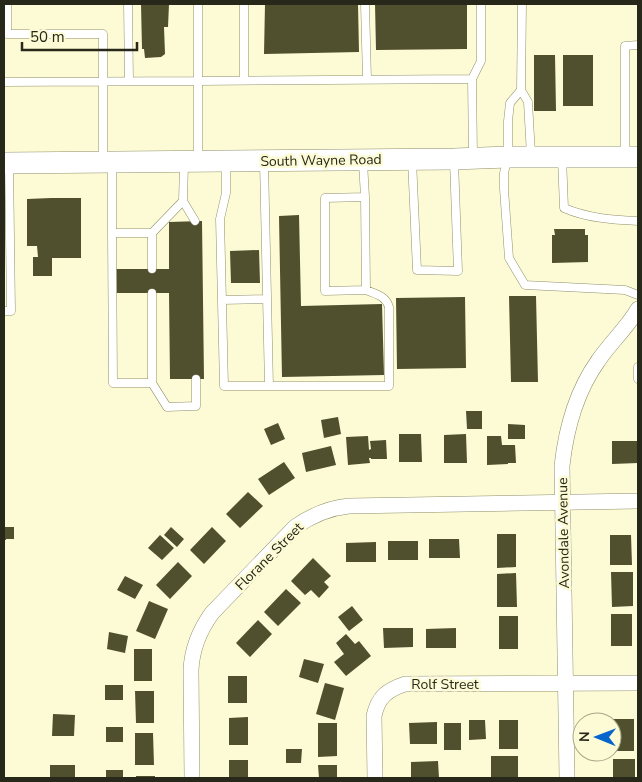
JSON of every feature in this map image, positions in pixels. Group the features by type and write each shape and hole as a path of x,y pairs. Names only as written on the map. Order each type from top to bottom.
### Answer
{"main road":[{"name":"South Wayne Road","path":"6,163 632,157"}],"street":[{"name":"Avondale Avenue","path":"567,778 562,466 564,445 574,408 588,376 598,360 637,314"},
{"name":"Florane Street","path":"192,778 190,670 195,643 212,613 295,527 308,518 322,511 349,506 638,501"},
{"name":"Rolf Street","path":"375,778 374,716 376,708 387,692 405,684 638,683"}],"lane":[{"path":"7,4 6,34 103,34 103,81 112,233 112,383 152,383"},
{"path":"128,4 128,82"},
{"path":"152,269 152,233 183,201 191,162 198,81 198,4"},
{"path":"244,4 244,80"},
{"path":"365,4 366,79"},
{"path":"412,159 417,270 458,271 463,159 472,78 481,61 481,4"},
{"path":"522,4 520,90 528,102 531,158"},
{"path":"632,157 625,46 638,45"},
{"path":"4,82 472,78"},
{"path":"520,90 510,103 508,158 504,173 509,258 525,285 625,290 638,294"},
{"path":"562,158 564,208 576,213 613,220 638,221"},
{"path":"363,160 366,290"},
{"path":"226,161 226,193 220,219 224,386 389,386 389,307 387,301 366,290 325,291 325,198 365,197"},
{"path":"264,161 269,386"},
{"path":"4,311 11,311 6,163"},
{"path":"183,201 194,221"},
{"path":"112,233 152,233"},
{"path":"152,293 152,383 168,407 196,406 196,379"},
{"path":"222,300 267,299"},
{"path":"638,367 638,379"}],"building":[{"path":"141,4 169,4 168,27 164,27 165,54 161,57 145,58 144,49 142,49"},
{"path":"265,4 358,4 359,52 264,54"},
{"path":"375,4 467,4 467,49 376,50"},
{"path":"534,55 555,55 556,111 534,111"},
{"path":"563,55 593,55 593,106 563,106"},
{"path":"81,198 81,258 52,258 52,276 33,276 33,257 38,257 37,246 27,246 27,199"},
{"path":"299,215 301,306 382,304 384,375 282,377 279,216"},
{"path":"202,221 204,379 170,379 169,293 116,293 116,269 169,269 169,222"},
{"path":"554,229 585,229 585,235 588,235 588,262 552,263 552,235 555,235"},
{"path":"259,250 260,283 231,283 230,251"},
{"path":"509,296 536,296 538,382 511,382"},
{"path":"465,297 466,368 397,369 396,298"},
{"path":"466,411 482,411 482,429 467,429"},
{"path":"338,417 341,434 324,438 321,420"},
{"path":"278,423 285,439 271,445 264,429"},
{"path":"508,424 525,425 525,439 508,439"},
{"path":"399,434 421,434 422,462 399,462"},
{"path":"466,434 467,463 444,463 444,435"},
{"path":"368,436 369,450 371,449 370,441 386,440 387,459 369,458 370,463 348,465 346,437"},
{"path":"487,436 501,436 502,445 515,445 516,463 487,465"},
{"path":"612,441 638,441 638,463 612,464"},
{"path":"331,446 336,465 306,472 302,453"},
{"path":"284,462 295,478 269,495 258,479"},
{"path":"248,492 263,506 240,528 226,514"},
{"path":"4,527 14,527 14,539 4,540"},
{"path":"171,527 184,539 177,547 164,535"},
{"path":"212,527 226,541 204,564 190,550"},
{"path":"497,534 516,534 516,567 497,568"},
{"path":"160,535 174,548 162,560 148,548"},
{"path":"610,535 631,535 632,565 610,565"},
{"path":"429,539 459,539 460,558 429,558"},
{"path":"388,541 418,541 418,560 388,560"},
{"path":"376,542 376,562 346,562 346,543"},
{"path":"313,558 331,576 324,582 329,587 319,598 311,590 305,595 291,581"},
{"path":"178,562 192,576 170,599 156,585"},
{"path":"611,572 633,572 633,606 612,607"},
{"path":"516,573 517,607 497,607 497,574"},
{"path":"125,576 143,585 135,599 117,590"},
{"path":"286,589 301,603 278,626 264,612"},
{"path":"149,601 168,609 155,639 136,631"},
{"path":"352,606 363,620 349,631 338,617"},
{"path":"611,614 632,614 632,646 611,646"},
{"path":"499,616 518,616 518,649 499,649"},
{"path":"258,620 272,634 250,657 236,643"},
{"path":"383,628 413,628 413,647 384,648"},
{"path":"456,628 456,648 426,648 426,629"},
{"path":"109,632 128,636 125,653 107,649"},
{"path":"346,634 355,644 359,641 371,656 346,676 334,662 344,654 336,643"},
{"path":"134,649 152,649 152,681 134,681"},
{"path":"304,659 324,664 318,683 299,677"},
{"path":"228,676 247,676 247,703 228,703"},
{"path":"325,683 344,688 335,720 316,714"},
{"path":"105,685 123,685 123,700 105,700"},
{"path":"135,691 154,691 154,723 136,723"},
{"path":"53,714 75,715 74,736 52,736"},
{"path":"248,717 248,745 229,745 229,718"},
{"path":"622,719 634,719 634,751 622,751"},
{"path":"469,720 485,720 486,739 469,740"},
{"path":"499,720 518,720 518,749 499,749"},
{"path":"437,722 437,744 410,744 409,723"},
{"path":"318,723 337,723 337,756 318,757"},
{"path":"444,723 461,723 461,750 444,750"},
{"path":"106,727 123,727 123,742 106,742"},
{"path":"135,733 153,733 154,765 135,765"},
{"path":"286,749 302,749 301,763 286,763"},
{"path":"491,756 518,756 518,778 491,778"},
{"path":"622,759 635,759 635,778 613,778 613,762 622,762"},
{"path":"229,760 248,760 248,778 229,778"},
{"path":"438,761 439,778 411,778 411,762"},
{"path":"50,765 75,765 75,778 50,778"},
{"path":"318,765 337,765 337,778 319,778"},
{"path":"106,770 123,770 123,778 106,778"},
{"path":"136,776 155,776 155,778 136,778"}]}
